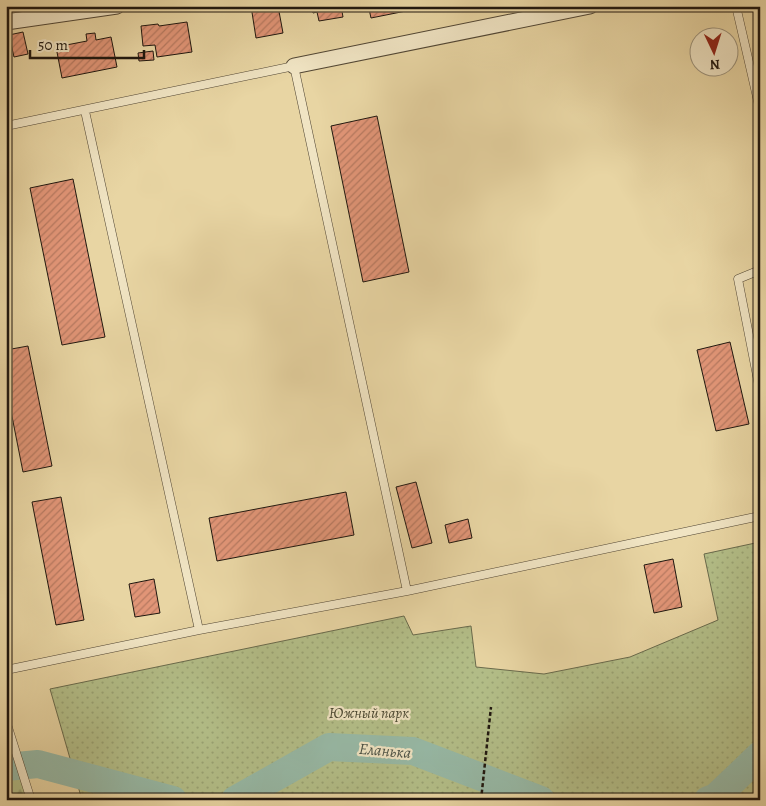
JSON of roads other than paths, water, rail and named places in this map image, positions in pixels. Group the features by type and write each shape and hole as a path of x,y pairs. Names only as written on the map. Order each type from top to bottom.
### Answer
{"street":[{"path":"6,22 91,8 117,6"},
{"path":"294,66 590,6"}],"lane":[{"path":"736,6 760,110"},
{"path":"6,126 294,66 407,591"},
{"path":"85,111 199,630"},
{"path":"760,270 738,279 760,391"},
{"path":"6,670 199,630 407,591 760,516"},
{"path":"6,721 31,800"}],"waterway":[{"name":"Еланька","path":"235,800 329,747 413,751 541,800"},
{"name":"Еланька","path":"708,800 716,797 760,755"},
{"name":"Еланька","path":"6,767 38,764 173,800"}],"park label":[{"name":"Южный парк","path":"369,713"}]}
